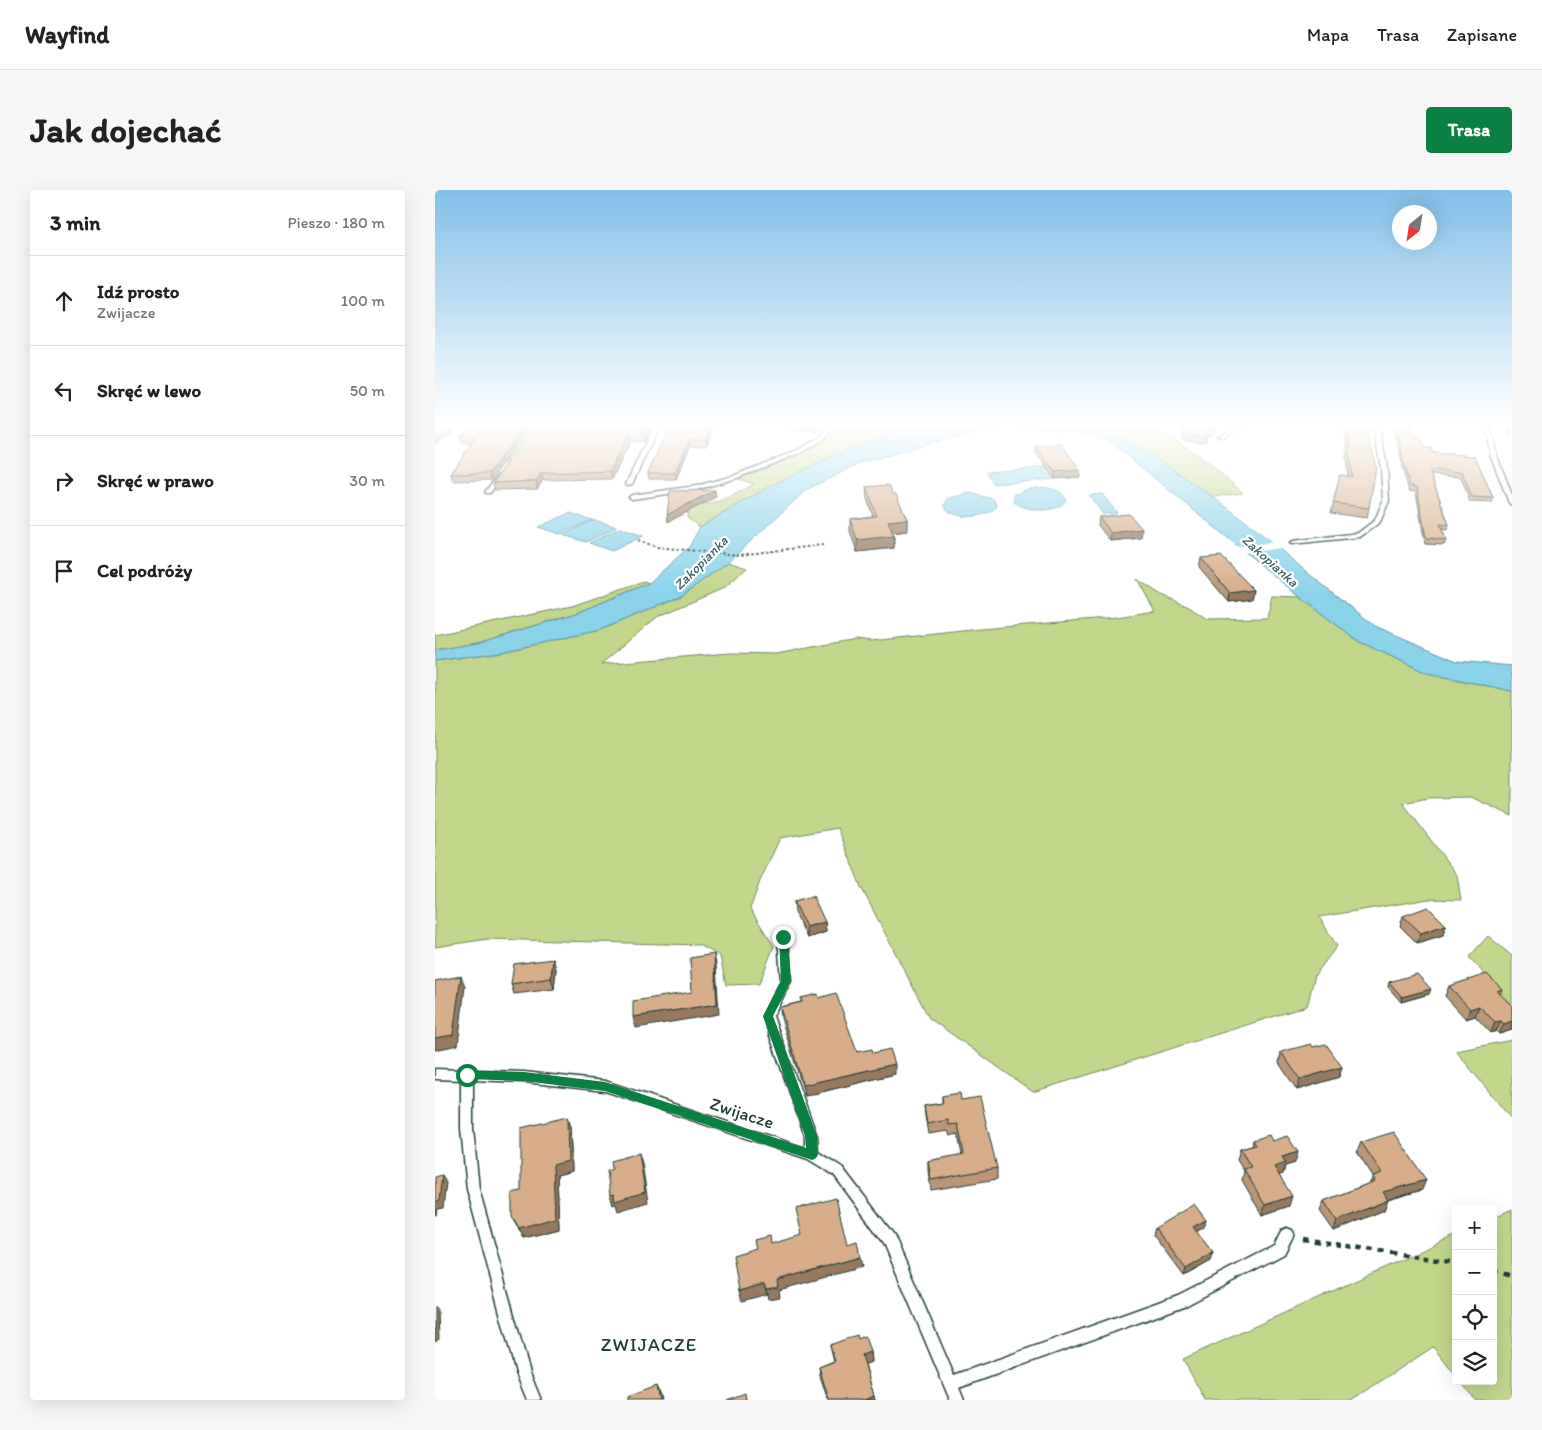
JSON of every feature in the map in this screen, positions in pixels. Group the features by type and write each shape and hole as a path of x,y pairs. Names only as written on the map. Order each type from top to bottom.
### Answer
{"lane":[{"path":"488,492 496,481"},
{"path":"632,497 696,488 719,481"},
{"path":"1293,543 1360,535 1378,521 1387,501 1385,481"},
{"path":"1504,481 1512,503"},
{"path":"783,937 786,981 768,1016 811,1136 812,1155"},
{"name":"Zwijacze","path":"435,1074 524,1076 605,1086 812,1155 838,1171 889,1239 957,1400"},
{"path":"467,1075 467,1129 473,1189 523,1372 534,1400"},
{"path":"950,1384 1182,1300 1279,1250 1287,1234"}],"path":[{"path":"639,540 656,547 739,555 823,545"},
{"path":"1287,1234 1320,1243 1452,1261"},
{"path":"1497,1272 1512,1276"}],"green space":[{"path":"746,481 780,481 700,527 687,518 688,505 723,500 754,484"},
{"path":"1191,481 1230,481 1243,493 1213,497"},
{"path":"728,562 747,568 724,588 657,617 601,664 730,653 776,654 855,639 871,641 1117,617 1155,611 1137,579 1160,594 1189,607 1207,619 1267,618 1272,596 1300,597 1358,641 1427,673 1512,691 1512,816 1471,797 1428,798 1403,803 1457,875 1461,900 1429,899 1319,917 1337,946 1315,975 1307,1006 1033,1092 929,1018 861,887 838,828 780,838 760,881 750,909 774,946 759,984 726,985 720,956 699,945 488,939 435,947 435,661 501,652 600,630 681,596"},
{"path":"644,581 649,583 577,613 478,643 435,650 435,635 572,606"},
{"path":"1488,936 1512,956 1512,1005 1469,957"},
{"path":"1512,1040 1512,1120 1456,1051"},
{"path":"1512,1209 1512,1400 1475,1400 1463,1385 1497,1385 1497,1216"},
{"path":"1452,1237 1452,1371 1433,1347 1352,1400 1205,1400 1183,1359"}],"water":[{"name":"Zakopianka","path":"780,481 823,481 806,490 728,562 681,596 600,630 501,652 435,661 435,650 478,643 577,613 649,583 689,547 700,527"},
{"path":"993,481 1025,481 994,484"},
{"name":"Zakopianka","path":"1159,481 1191,481 1257,530 1375,626 1457,661 1512,666 1512,691 1427,673 1358,641 1300,597"},
{"path":"1030,488 1055,490 1060,492 1066,500 1061,505 1049,510 1026,508 1014,502 1014,495"},
{"path":"970,493 993,499 997,506 978,516 961,516 954,514 944,505 949,498"},
{"path":"1102,494 1117,513 1103,514 1089,495"},
{"path":"570,513 592,520 560,534 538,527"},
{"path":"594,520 617,527 586,542 563,535"},
{"path":"620,528 643,536 612,551 589,543"}],"pier":[{"path":"1275,542 1282,548 1243,553 1236,547"}],"building":[{"path":"494,481 526,481 493,483"},
{"path":"1338,481 1374,481 1369,508 1333,503"},
{"path":"1409,481 1433,481 1449,525 1440,524 1446,540 1426,538 1417,487 1410,486"},
{"path":"1466,481 1486,481 1493,498 1472,497"},
{"path":"889,485 893,494 896,494 907,519 888,521 894,536 857,540 850,519 877,516 866,487"},
{"path":"715,490 667,515 670,491"},
{"path":"1129,514 1142,529 1111,533 1099,517"},
{"path":"1221,556 1254,590 1230,593 1201,558"},
{"path":"813,896 825,922 806,927 794,901"},
{"path":"1428,907 1446,925 1421,933 1403,916"},
{"path":"714,954 717,1004 633,1017 633,1001 692,992 690,958"},
{"path":"553,959 551,978 511,984 514,964"},
{"path":"1417,974 1431,989 1402,997 1389,982"},
{"path":"1487,974 1502,989 1497,991 1512,1006 1512,1021 1504,1024 1501,1021 1495,1022 1479,1006 1470,1009 1449,986"},
{"path":"461,976 453,1035 435,1038 435,981"},
{"path":"836,993 857,1052 872,1049 873,1053 890,1049 895,1064 803,1085 780,1007 802,1002 801,998 818,994 819,998"},
{"path":"1311,1044 1313,1047 1326,1044 1342,1067 1300,1079 1281,1052"},
{"path":"960,1093 961,1100 980,1097 997,1168 931,1180 928,1161 964,1154 958,1124 949,1125 948,1120 927,1124 924,1106 943,1103 942,1096"},
{"path":"567,1117 568,1161 553,1165 555,1218 519,1228 512,1216 512,1193 521,1191 521,1128"},
{"path":"1394,1132 1426,1180 1383,1192 1388,1200 1337,1221 1324,1201 1375,1181 1373,1176 1382,1173 1361,1142"},
{"path":"1269,1135 1272,1141 1287,1136 1298,1152 1282,1157 1286,1163 1274,1167 1292,1196 1265,1205 1244,1169 1251,1167 1240,1149 1256,1145 1253,1140"},
{"path":"639,1153 645,1192 615,1201 614,1194 610,1195 607,1171 612,1169 611,1161"},
{"path":"442,1175 439,1201 435,1202 435,1177"},
{"path":"836,1198 847,1244 857,1241 860,1257 777,1280 778,1287 766,1289 764,1284 739,1291 733,1255 756,1248 754,1240 770,1236 771,1244 802,1235 796,1209"},
{"path":"1194,1204 1206,1220 1193,1227 1213,1253 1186,1269 1155,1228"},
{"path":"857,1335 858,1339 865,1336 870,1352 862,1355 874,1396 864,1400 829,1400 819,1367 835,1361 830,1345"},
{"path":"656,1386 659,1400 627,1400 627,1397"},
{"path":"745,1393 746,1400 727,1400"}],"district":[{"name":"ZWIJACZE","path":"649,1344"}],"route":[{"path":"467,1075 524,1076 605,1086 812,1155 811,1136 768,1016 786,981 783,937"}]}
